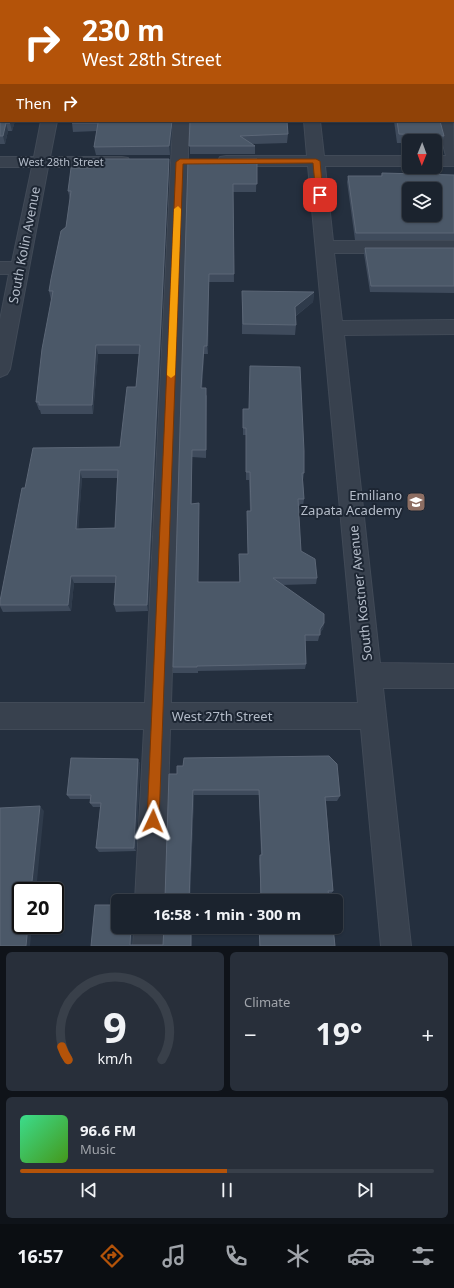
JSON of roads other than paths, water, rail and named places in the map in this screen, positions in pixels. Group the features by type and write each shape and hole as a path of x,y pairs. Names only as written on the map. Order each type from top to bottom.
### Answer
{"street":[{"name":"South Kolin Avenue","path":"0,369 49,122"},
{"path":"150,894 157,716 187,162 181,122"},
{"name":"South Kostner Avenue","path":"312,122 396,946"},
{"path":"445,122 454,156"},
{"path":"187,162 402,161"},
{"path":"442,161 454,161"},
{"name":"West 28th Street","path":"0,162 134,162"},
{"path":"325,247 454,247"},
{"path":"0,268 20,268"},
{"path":"334,328 454,327"},
{"path":"368,675 454,676"},
{"name":"West 27th Street","path":"0,716 372,716"},
{"path":"148,946 149,934"}],"place":[{"name":"Emiliano Zapata Academy","path":"416,502"}]}
